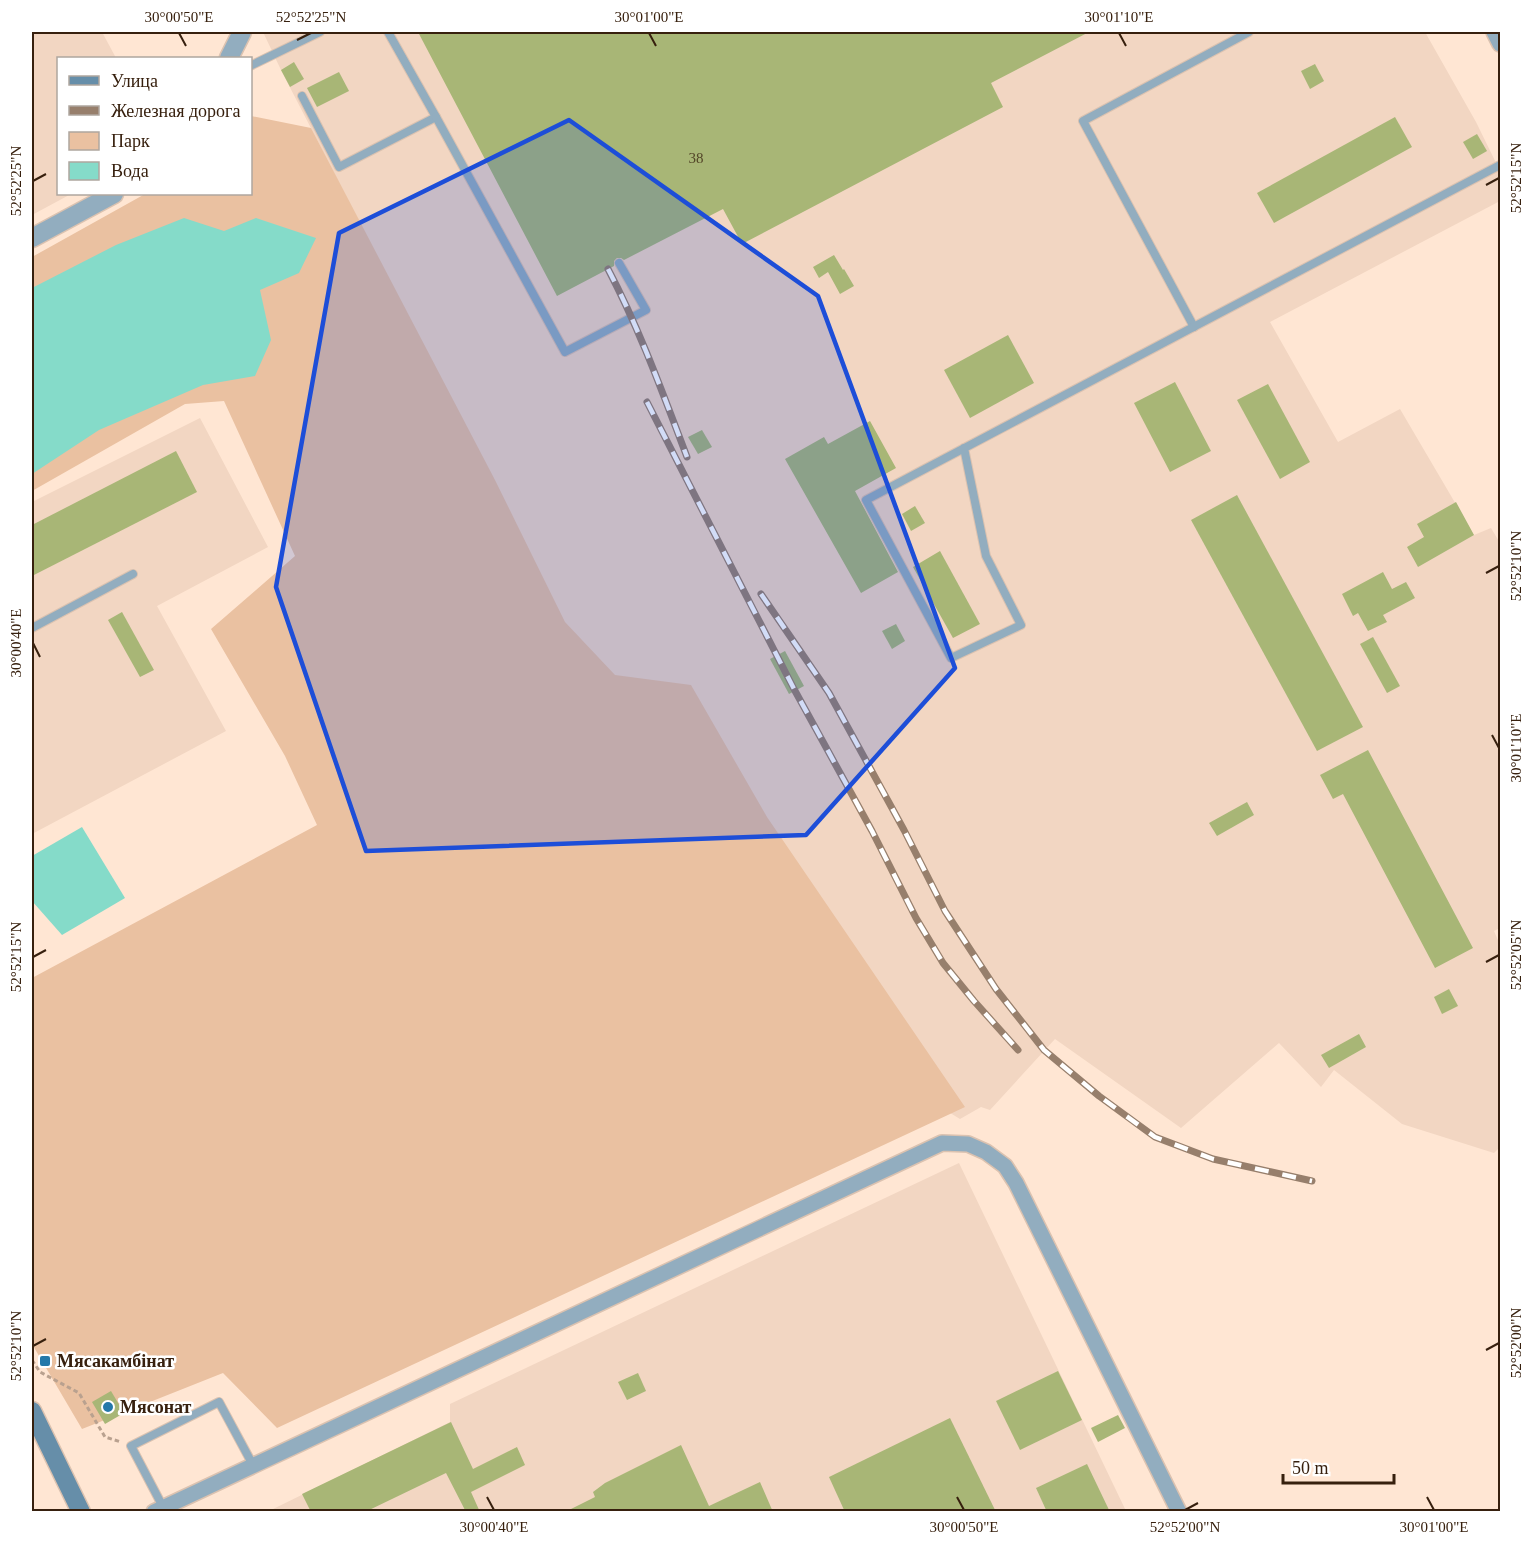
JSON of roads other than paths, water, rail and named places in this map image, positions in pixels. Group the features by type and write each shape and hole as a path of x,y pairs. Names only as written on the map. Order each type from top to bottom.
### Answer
{"main road":[{"path":"32,1411 81,1512"}],"street":[{"path":"230,57 242,32"},
{"path":"1494,32 1500,44"},
{"path":"32,238 112,195"},
{"path":"158,1509 942,1143 968,1144 986,1152 1005,1166 1179,1512"}],"lane":[{"path":"252,65 320,32"},
{"path":"388,32 566,352 646,310 619,263"},
{"path":"1194,327 1083,121 1249,32"},
{"path":"302,96 339,167 436,117"},
{"path":"964,448 986,556 1021,625 951,658 866,500 964,448 1194,327 1500,165"},
{"path":"32,628 132,574"},
{"path":"158,1509 131,1446 219,1401 253,1465"}],"water":[{"path":"184,218 224,231 256,218 316,238 299,273 260,290 271,340 255,376 203,385 99,430 32,474 32,288 116,245"},
{"path":"82,827 125,898 62,935 32,901 32,856"}],"railway":[{"path":"608,269 641,339 687,457"},
{"path":"647,402 794,689 872,831 916,918 943,963 1018,1050"},
{"path":"761,594 829,693 904,830 945,911 996,989 1044,1050 1099,1096 1155,1137 1213,1159 1312,1181"}],"place":[{"name":"Мясакамбінат","path":"45,1361"},
{"name":"Мясонат","path":"108,1407"}]}
